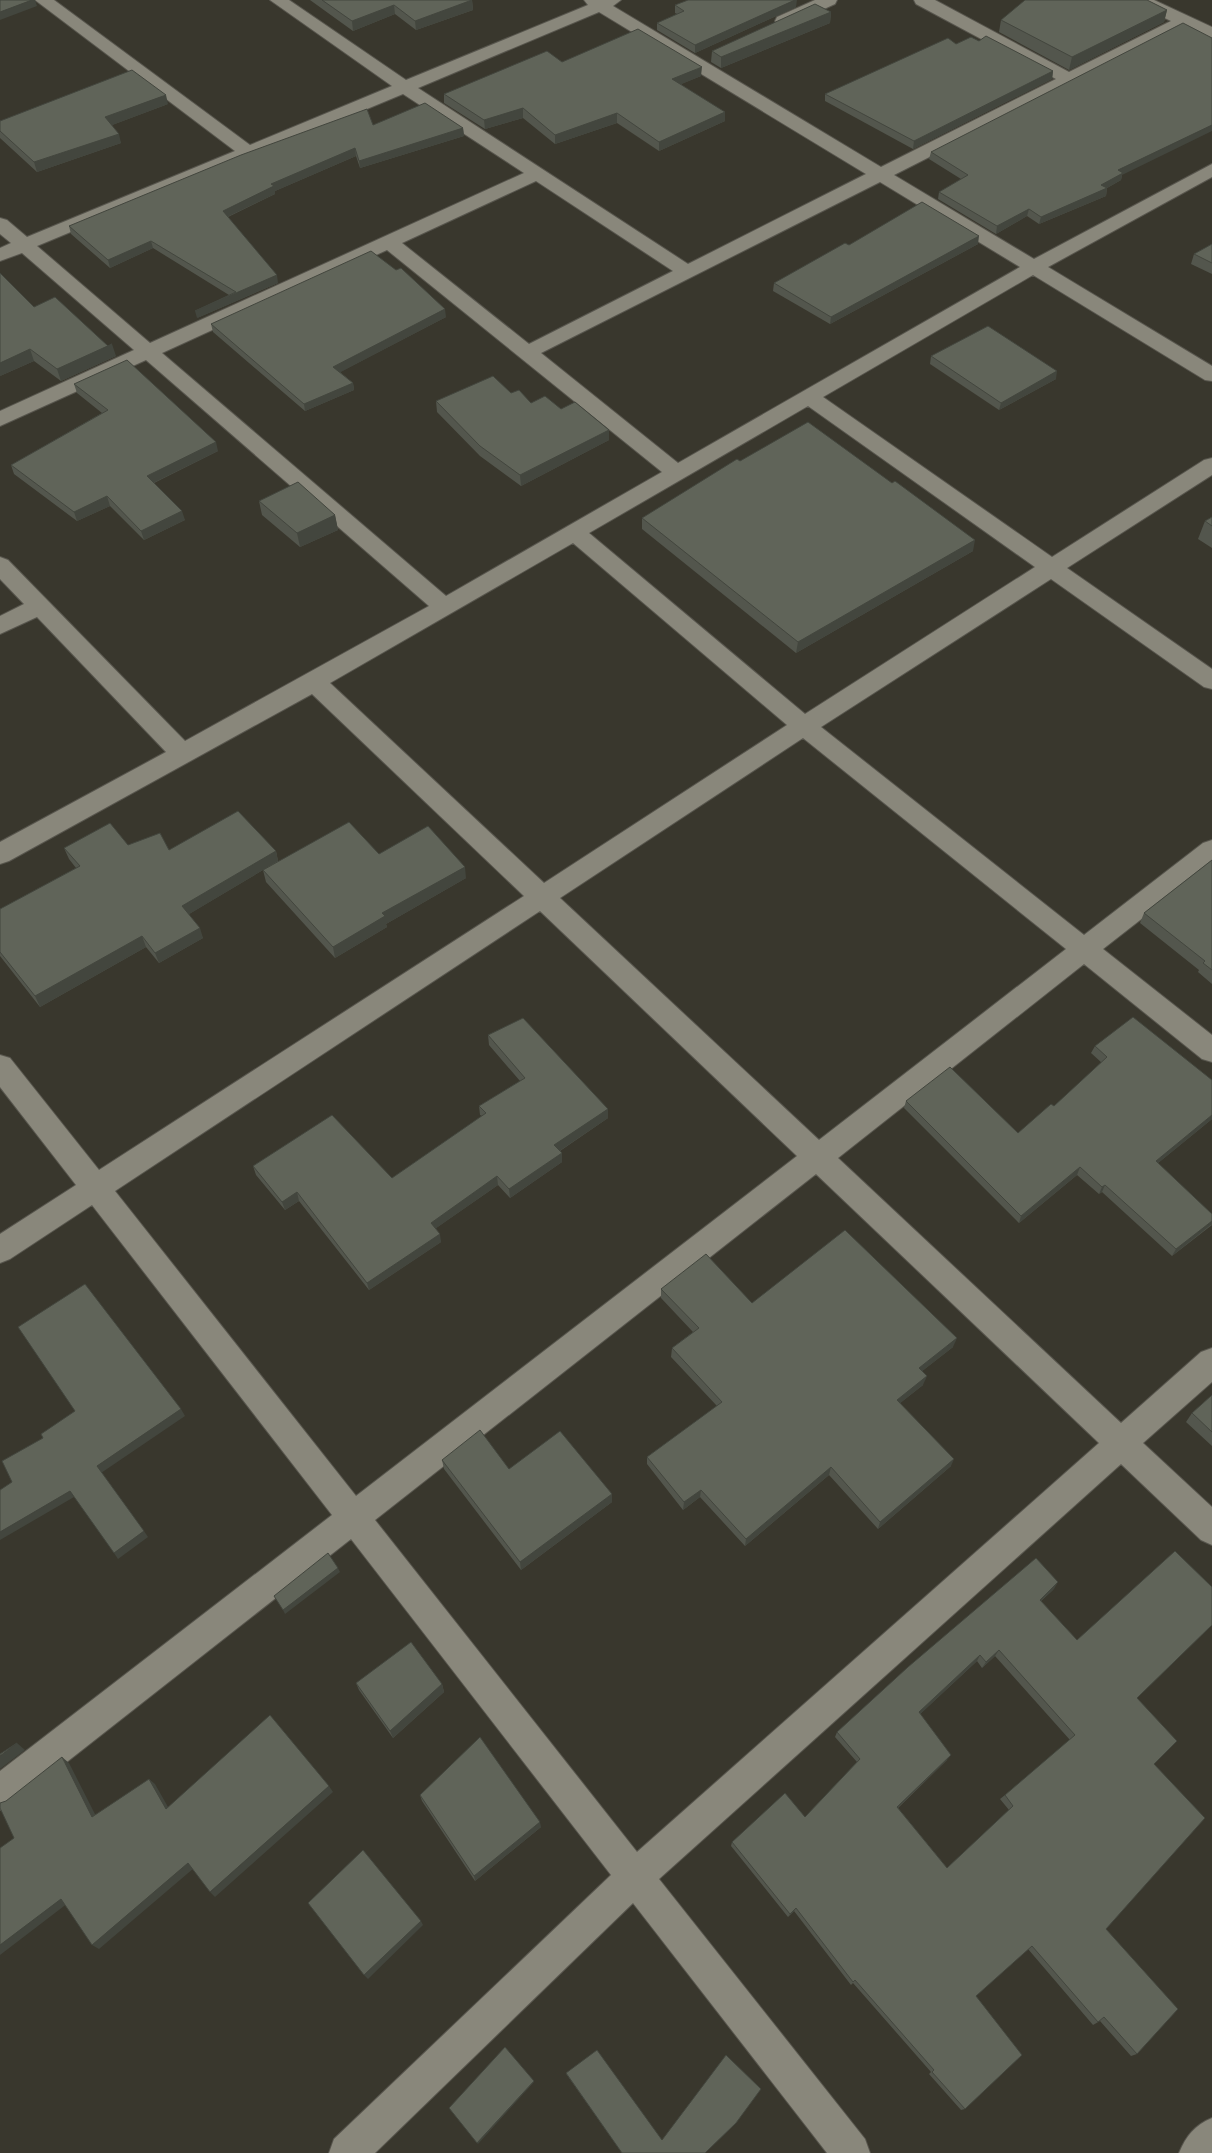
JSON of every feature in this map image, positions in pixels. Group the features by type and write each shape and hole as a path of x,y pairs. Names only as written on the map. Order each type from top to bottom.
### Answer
{"street":[{"path":"43,0 248,152"},
{"path":"278,0 405,87 687,272"},
{"path":"766,29 829,0"},
{"path":"922,0 1069,79"},
{"path":"1140,0 1212,34"},
{"path":"0,255 405,87 602,2 694,62 879,176 1212,375"},
{"path":"526,353 1184,21"},
{"path":"694,62 712,53"},
{"path":"120,77 138,70"},
{"path":"0,854 314,682 1034,267 1212,170"},
{"path":"0,419 538,174"},
{"path":"0,224 444,607"},
{"path":"388,242 677,473"},
{"path":"809,397 1212,680"},
{"path":"0,1250 544,898 804,726 1212,465"},
{"path":"574,532 804,726 1212,1051"},
{"path":"0,565 183,754"},
{"path":"0,626 40,605"},
{"path":"314,682 1212,1529"},
{"path":"0,1793 1212,850"},
{"path":"0,1066 851,2153"},
{"path":"348,2153 635,1877 1212,1362"},
{"path":"1198,2153 1212,2137"}],"building":[{"path":"0,0 32,0 0,12"},
{"path":"322,0 472,0 415,21 394,5 352,21"},
{"path":"688,0 795,0 695,45 657,23 684,11 675,5"},
{"path":"1025,0 1147,0 1167,10 1072,57 1001,20"},
{"path":"815,4 831,12 721,57 712,51"},
{"path":"1183,23 1212,38 1212,125 1118,170 1123,173 1101,185 1107,188 1041,217 1029,209 997,226 939,192 968,175 931,152"},
{"path":"638,29 702,67 672,79 725,112 659,142 617,113 555,135 523,108 484,120 444,94 547,51 562,62"},
{"path":"986,36 1053,71 914,141 825,94 948,38 956,44 971,37 979,41"},
{"path":"132,70 166,95 105,117 119,134 34,162 0,131 0,121"},
{"path":"425,103 463,128 359,161 355,148 271,184 274,186 223,211 277,275 195,311 236,292 151,241 108,260 69,226 241,155 367,109 373,125"},
{"path":"922,202 979,236 831,317 774,283 845,243 849,245"},
{"path":"1212,244 1212,263 1194,254"},
{"path":"371,251 396,270 401,268 445,309 333,367 353,383 304,404 211,324"},
{"path":"0,273 34,307 55,297 108,346 57,369 30,349 0,363"},
{"path":"988,326 1057,371 1001,403 931,356"},
{"path":"127,360 216,442 147,476 182,511 141,531 107,496 74,512 11,465 108,410 74,384"},
{"path":"493,376 511,393 519,390 531,403 545,396 561,409 575,402 609,430 520,475 480,446 436,401"},
{"path":"808,422 892,483 895,481 975,540 798,642 642,518 737,459 740,461"},
{"path":"298,482 335,515 297,533 259,501"},
{"path":"1212,517 1212,526 1205,521"},
{"path":"238,811 276,851 182,906 200,928 155,953 142,936 35,996 0,952 0,909 80,866 64,848 110,823 128,845 160,833 169,850"},
{"path":"349,822 379,854 428,826 465,867 382,913 385,916 333,947 263,870"},
{"path":"1212,860 1212,970 1203,963 1205,961 1144,913"},
{"path":"1133,1017 1212,1080 1212,1115 1156,1161 1212,1214 1212,1221 1176,1249 1105,1185 1102,1187 1080,1167 1021,1216 906,1101 950,1067 1018,1133 1051,1104 1054,1106 1107,1057 1095,1046"},
{"path":"523,1018 608,1109 554,1145 562,1153 509,1189 497,1176 431,1223 440,1234 367,1283 297,1192 282,1202 253,1166 332,1115 392,1178 486,1113 479,1106 525,1078 488,1035"},
{"path":"845,1230 957,1338 919,1368 927,1376 897,1400 954,1459 880,1522 831,1467 746,1539 701,1490 684,1502 647,1457 722,1402 672,1348 699,1328 661,1289 706,1254 752,1303"},
{"path":"85,1284 181,1409 97,1466 144,1531 114,1553 70,1491 0,1532 0,1490 12,1482 2,1461 43,1438 41,1434 75,1411 18,1327"},
{"path":"1212,1395 1212,1432 1192,1413"},
{"path":"480,1430 509,1469 560,1431 612,1494 520,1562 442,1460"},
{"path":"1175,1551 1212,1587 1212,1625 1137,1698 1177,1741 1154,1764 1205,1818 1106,1929 1178,2009 1137,2054 1104,2017 1098,2022 1032,1946 976,1996 1022,2055 965,2109 932,2072 934,2070 855,1980 853,1982 796,1908 790,1914 732,1842 785,1793 805,1817 860,1759 837,1732 908,1667 1036,1558 1058,1582 1040,1600 1077,1640","holes":["999,1650 1075,1735 1005,1795 1013,1806 947,1868 897,1807 951,1755 919,1712 980,1655 986,1662"]},
{"path":"328,1553 338,1568 283,1610 274,1596"},
{"path":"411,1642 442,1684 390,1731 356,1683"},
{"path":"270,1715 329,1786 210,1892 188,1863 92,1945 61,1899 0,1945 0,1848 14,1838 0,1808 0,1803 6,1801 62,1757 92,1817 149,1779 166,1809"},
{"path":"480,1737 540,1822 474,1876 420,1795"},
{"path":"17,1743 0,1756 0,1754"},
{"path":"363,1850 421,1921 364,1975 308,1903"},
{"path":"505,2047 534,2081 477,2143 449,2108"},
{"path":"597,2050 662,2140 726,2055 761,2089 736,2123 705,2153 622,2153 566,2073"}]}
